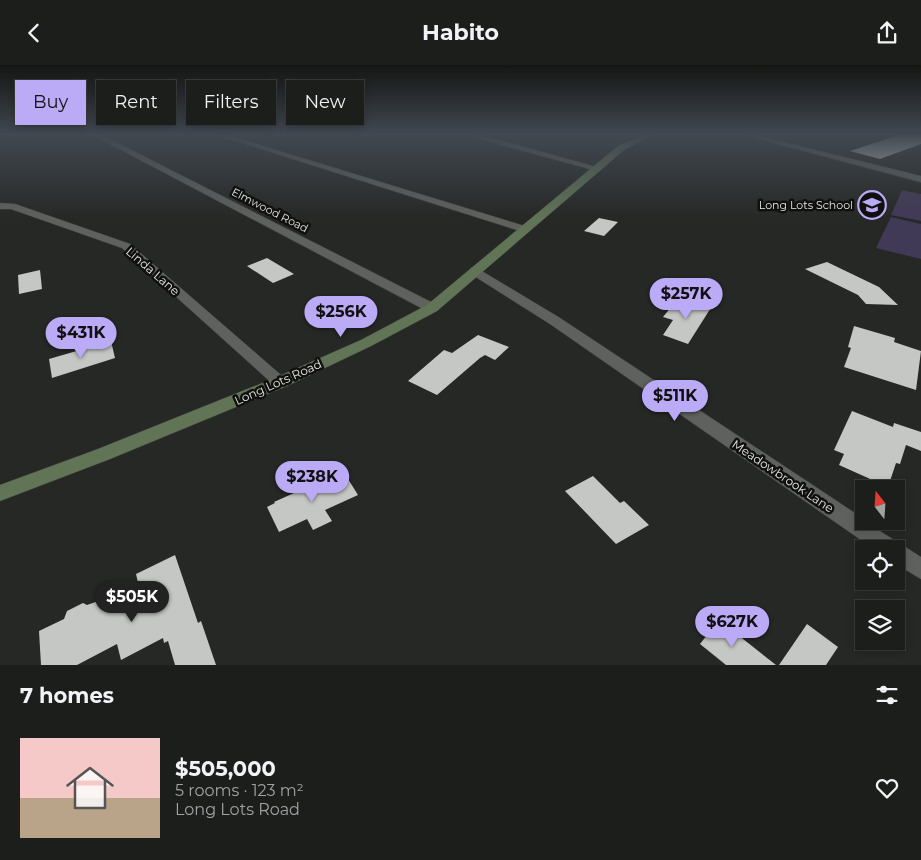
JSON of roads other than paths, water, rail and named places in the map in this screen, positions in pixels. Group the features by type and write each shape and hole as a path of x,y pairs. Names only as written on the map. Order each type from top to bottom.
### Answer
{"main road":[{"name":"Long Lots Road","path":"0,493 104,454 280,382 366,343 432,308 603,163"}],"street":[{"name":"Elmwood Road","path":"151,163 432,308"},
{"path":"311,163 524,229"},
{"path":"575,163 596,169"},
{"path":"858,163 921,179"},
{"name":"Linda Lane","path":"0,206 12,206 126,246 280,382"},
{"name":"Meadowbrook Lane","path":"475,271 555,321 878,540"},
{"path":"905,558 921,569"}],"place":[{"name":"Long Lots School","path":"872,205"}]}
